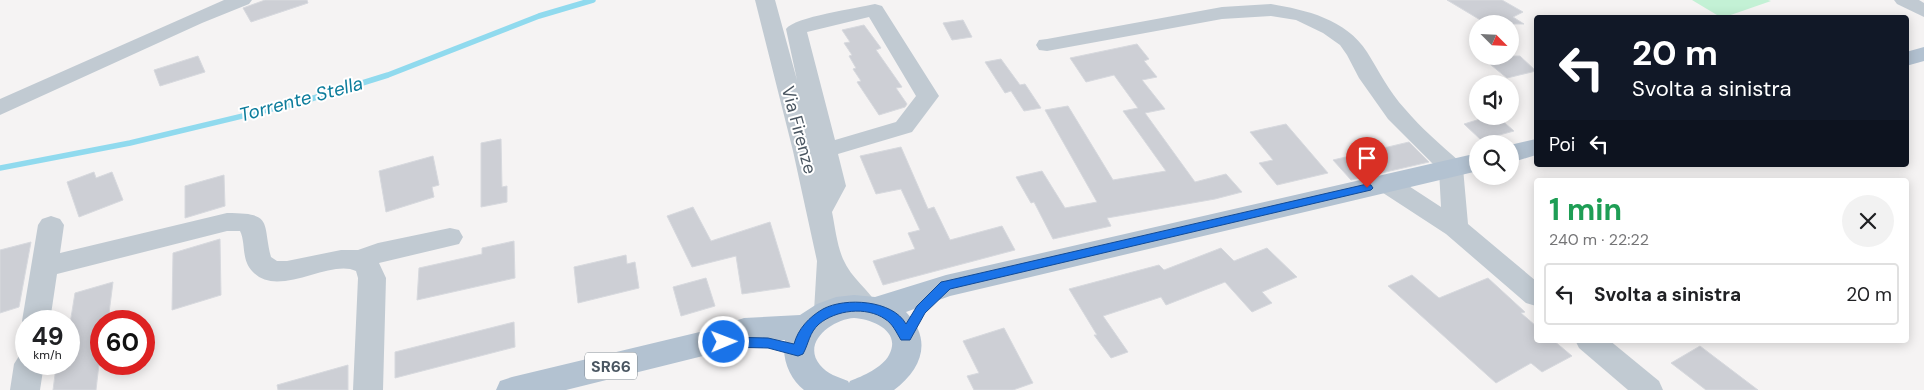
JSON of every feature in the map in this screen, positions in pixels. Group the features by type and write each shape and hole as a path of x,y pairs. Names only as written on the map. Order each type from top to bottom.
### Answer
{"main road":[{"path":"1909,58 1924,54"},
{"path":"1519,152 1534,148"},
{"name":"SR66","path":"512,390 710,342 768,343 812,330 851,306 870,308 895,304 946,286 1464,165"},
{"path":"905,336 921,310 946,286"},
{"path":"870,308 889,315 899,324 905,336 907,348 904,360 897,370 878,387"},
{"path":"812,330 802,368 820,385 834,390"}],"street":[{"path":"0,108 195,18 242,0"},
{"name":"Via Firenze","path":"765,0 805,151 830,261"},
{"path":"1194,0 1222,13"},
{"path":"1904,0 1924,11"},
{"path":"1047,45 1222,13 1256,9 1286,11 1301,15 1330,29 1347,41 1357,53 1370,78 1396,114 1464,165 1455,219"},
{"path":"819,212 834,186 796,29 876,10 928,96 904,127 826,150"},
{"path":"1398,180 1455,219 1534,294"},
{"path":"44,267 191,230 236,221 244,222 254,227 259,260 263,267 269,270 292,269 345,259 360,260 378,253 450,237"},
{"path":"38,310 51,225"},
{"path":"360,260 369,268 372,278 368,390"},
{"path":"830,261 848,288 870,308"},
{"path":"812,330 830,261"},
{"path":"1592,343 1648,390"},
{"path":"25,390 27,375"}],"green space":[{"path":"1692,0 1771,1 1731,15 1717,15"}],"building":[{"path":"265,0 307,0 308,3 251,22 243,8"},
{"path":"1447,0 1502,0 1523,12 1517,15 1472,15"},
{"path":"963,20 972,37 952,40 943,23"},
{"path":"864,25 881,48 876,50 902,87 896,88 907,104 905,107 879,115 857,82 861,81 853,69 856,68 849,56 852,55 844,43 850,42 842,30"},
{"path":"1137,44 1149,59 1144,61 1157,77 1142,80 1165,109 1145,113 1195,182 1226,174 1242,192 1215,199 1107,218 1111,226 1053,239 1034,202 1031,203 1016,177 1042,171 1065,208 1097,202 1045,110 1068,106 1113,180 1166,171 1123,111 1138,108 1114,75 1086,82 1070,58"},
{"path":"198,56 205,72 160,86 154,70"},
{"path":"1520,56 1534,69 1534,71 1519,75 1503,75 1491,65 1519,65"},
{"path":"1001,59 1020,85 1025,84 1041,108 1024,111 1011,91 1005,93 985,62"},
{"path":"1469,122 1469,125 1507,125 1514,131 1499,135 1476,135 1464,124"},
{"path":"1286,124 1328,173 1277,185 1259,163 1273,160 1250,132"},
{"path":"501,139 502,187 507,186 507,202 481,207 481,143"},
{"path":"1409,142 1429,162 1351,180 1333,160"},
{"path":"901,147 928,209 934,207 950,240 1002,226 1015,250 883,285 873,261 915,249 908,233 920,230 901,189 876,194 860,156"},
{"path":"433,156 439,185 432,187 434,197 386,212 379,171"},
{"path":"94,172 96,178 112,172 123,200 79,217 67,182"},
{"path":"224,175 225,206 185,218 185,186"},
{"path":"693,207 711,241 770,222 790,287 742,294 736,256 692,267 667,216"},
{"path":"220,239 221,295 172,310 173,253"},
{"path":"514,241 515,278 417,300 419,268 482,254 482,248"},
{"path":"31,242 19,307 0,313 0,250"},
{"path":"1221,248 1234,261 1267,248 1297,277 1262,292 1272,303 1252,312 1225,282 1166,305 1161,297 1103,316 1128,352 1111,358 1094,335 1097,335 1069,289 1159,265 1164,270"},
{"path":"626,255 627,264 635,262 639,288 578,303 574,267"},
{"path":"1412,275 1439,298 1488,278 1525,312 1521,313 1534,324 1534,343 1557,343 1572,356 1542,372 1531,363 1496,383 1388,286"},
{"path":"706,278 715,306 681,316 673,287"},
{"path":"113,282 109,310 90,310 90,375 98,375 96,390 53,390 55,375 80,375 80,310 72,310 75,293"},
{"path":"514,322 515,347 395,378 395,352"},
{"path":"1004,328 1033,383 1013,390 974,390 967,376 979,373 963,341"},
{"path":"1700,346 1758,390 1706,390 1671,363"},
{"path":"348,365 348,390 278,390 277,385"}],"waterway":[{"name":"Torrente Stella","path":"0,168 130,143 301,102 388,75 539,16 593,0"}],"route":[{"path":"724,342 751,341 777,344 798,351 803,335 814,321 828,312 851,306 875,309 889,315 899,324 905,336 921,310 946,286 1367,188"}]}
